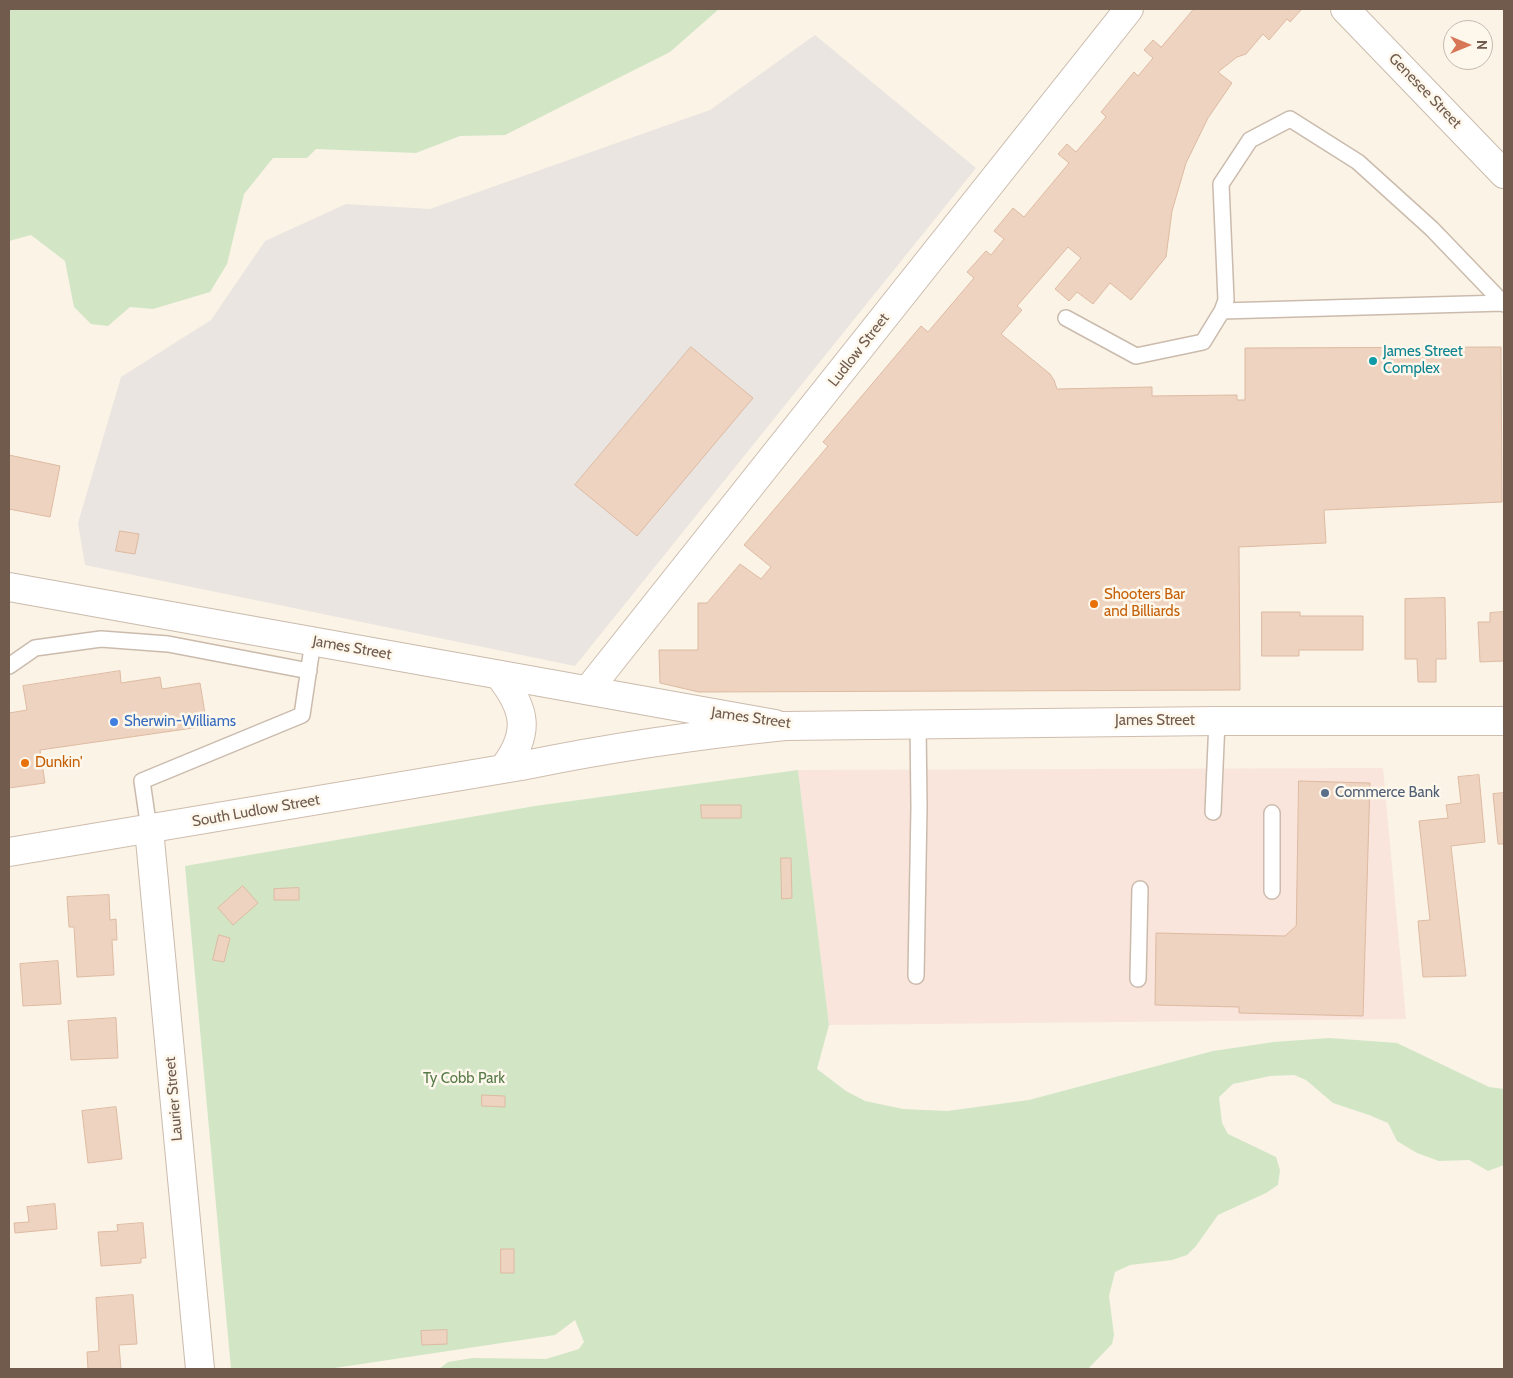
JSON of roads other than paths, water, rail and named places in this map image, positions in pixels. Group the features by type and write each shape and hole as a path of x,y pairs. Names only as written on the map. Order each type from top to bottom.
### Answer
{"street":[{"name":"Ludlow Street","path":"588,690 1130,9"},
{"name":"Genesee Street","path":"1345,9 1504,174"},
{"name":"James Street","path":"9,587 785,726 918,723 1504,721"},
{"path":"499,675 516,698 521,714 522,730 518,746 504,769"},
{"name":"South Ludlow Street","path":"9,851 504,769 593,752 738,730 785,726"},
{"name":"Laurier Street","path":"149,829 200,1369"}],"lane":[{"path":"1066,318 1136,356 1202,342 1222,311 1226,300 1221,184 1250,140 1290,119 1358,162 1432,229 1504,304"},
{"path":"1222,311 1504,304"},
{"path":"9,666 35,648 101,639 168,644 308,671"},
{"path":"149,829 142,781 302,715 313,641"},
{"path":"1213,812 1217,721"},
{"path":"916,976 919,807 918,723"},
{"path":"1272,812 1272,891"},
{"path":"1138,979 1140,889"}],"place":[{"name":"James Street Complex","path":"1373,361"},
{"name":"Shooters Bar and Billiards","path":"1094,604"},
{"name":"Sherwin-Williams","path":"114,722"},
{"name":"Dunkin'","path":"25,763"},
{"name":"Commerce Bank","path":"1325,793"}],"park label":[{"name":"Ty Cobb Park","path":"464,1079"}]}
